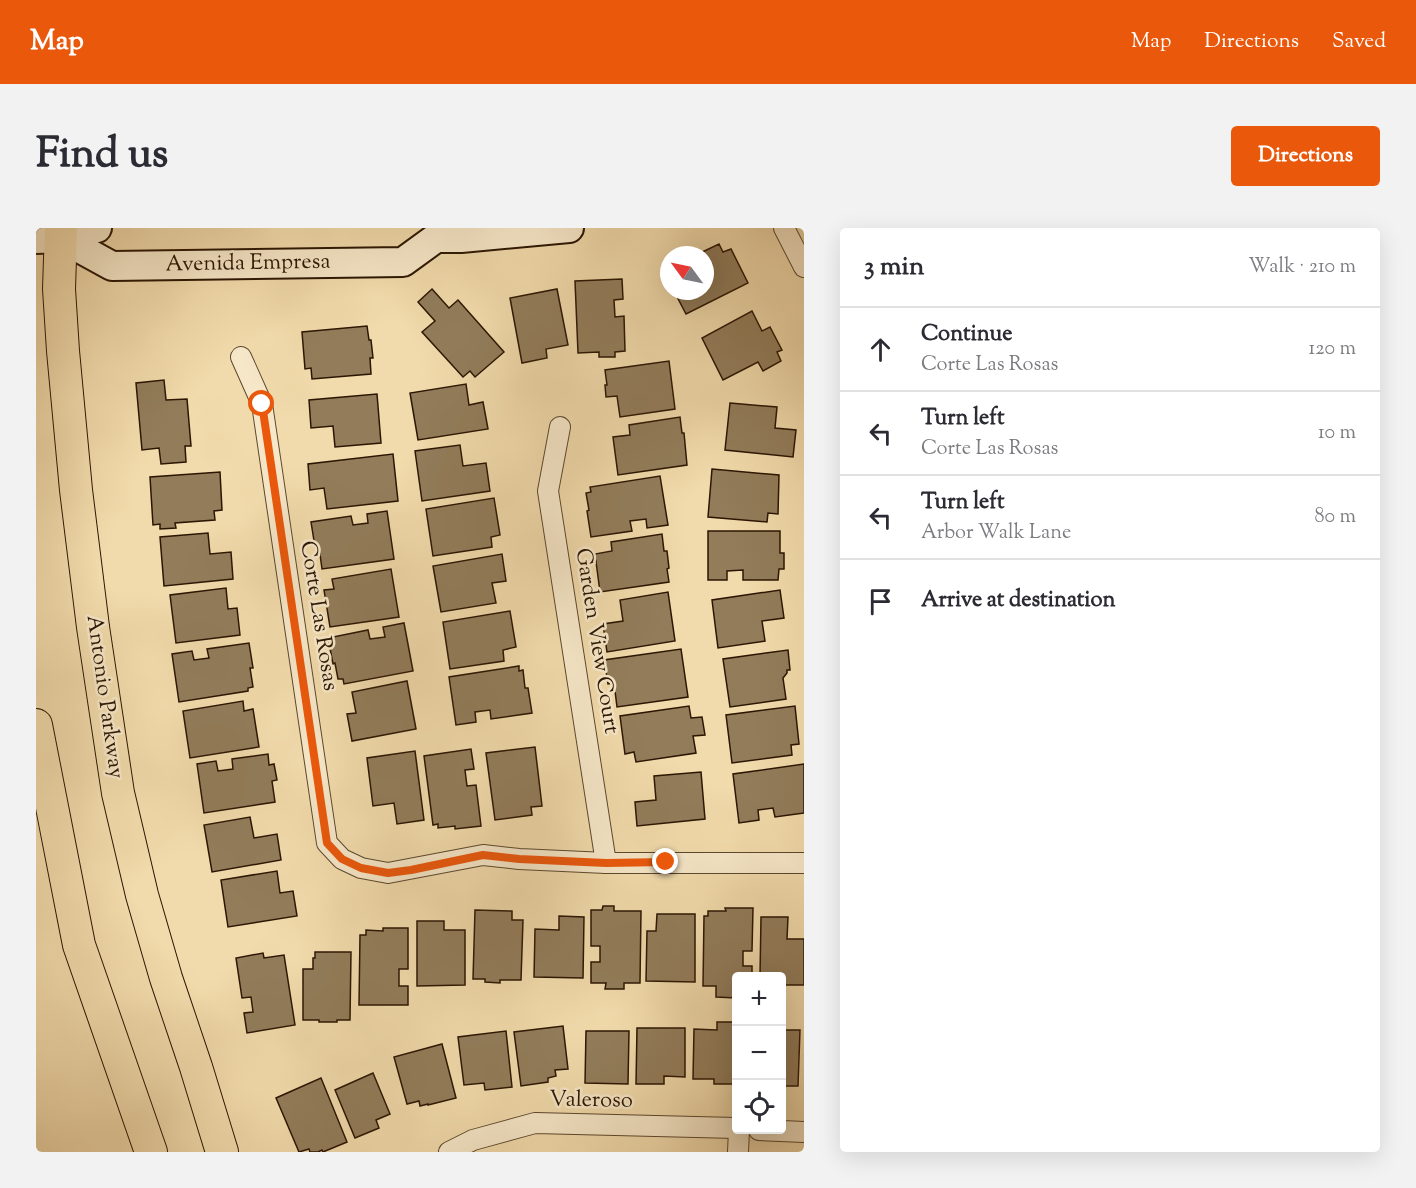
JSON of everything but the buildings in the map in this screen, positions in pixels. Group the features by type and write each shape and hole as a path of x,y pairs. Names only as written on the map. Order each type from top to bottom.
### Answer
{"main road":[{"name":"Antonio Parkway","path":"53,235 76,490 93,627 118,793 142,895 222,1152"},
{"path":"36,725 79,945 151,1152"}],"street":[{"path":"53,235 97,228"},
{"name":"Avenida Empresa","path":"53,235 112,266 402,262 428,233 461,238 569,228"},
{"path":"784,228 804,267"},
{"name":"Corte Las Rosas","path":"241,357 262,404 327,843 342,859 361,868 388,873 483,855 606,863"},
{"name":"Garden View Court","path":"560,427 548,491 606,863"},
{"path":"606,863 804,863"},
{"name":"Valeroso","path":"449,1152 472,1140 535,1124 732,1129"},
{"path":"786,1131 804,1132"},
{"path":"738,1134 738,1152"}],"route":[{"path":"262,404 327,843 342,859 361,868 388,873 483,855 606,863 666,862"}]}
